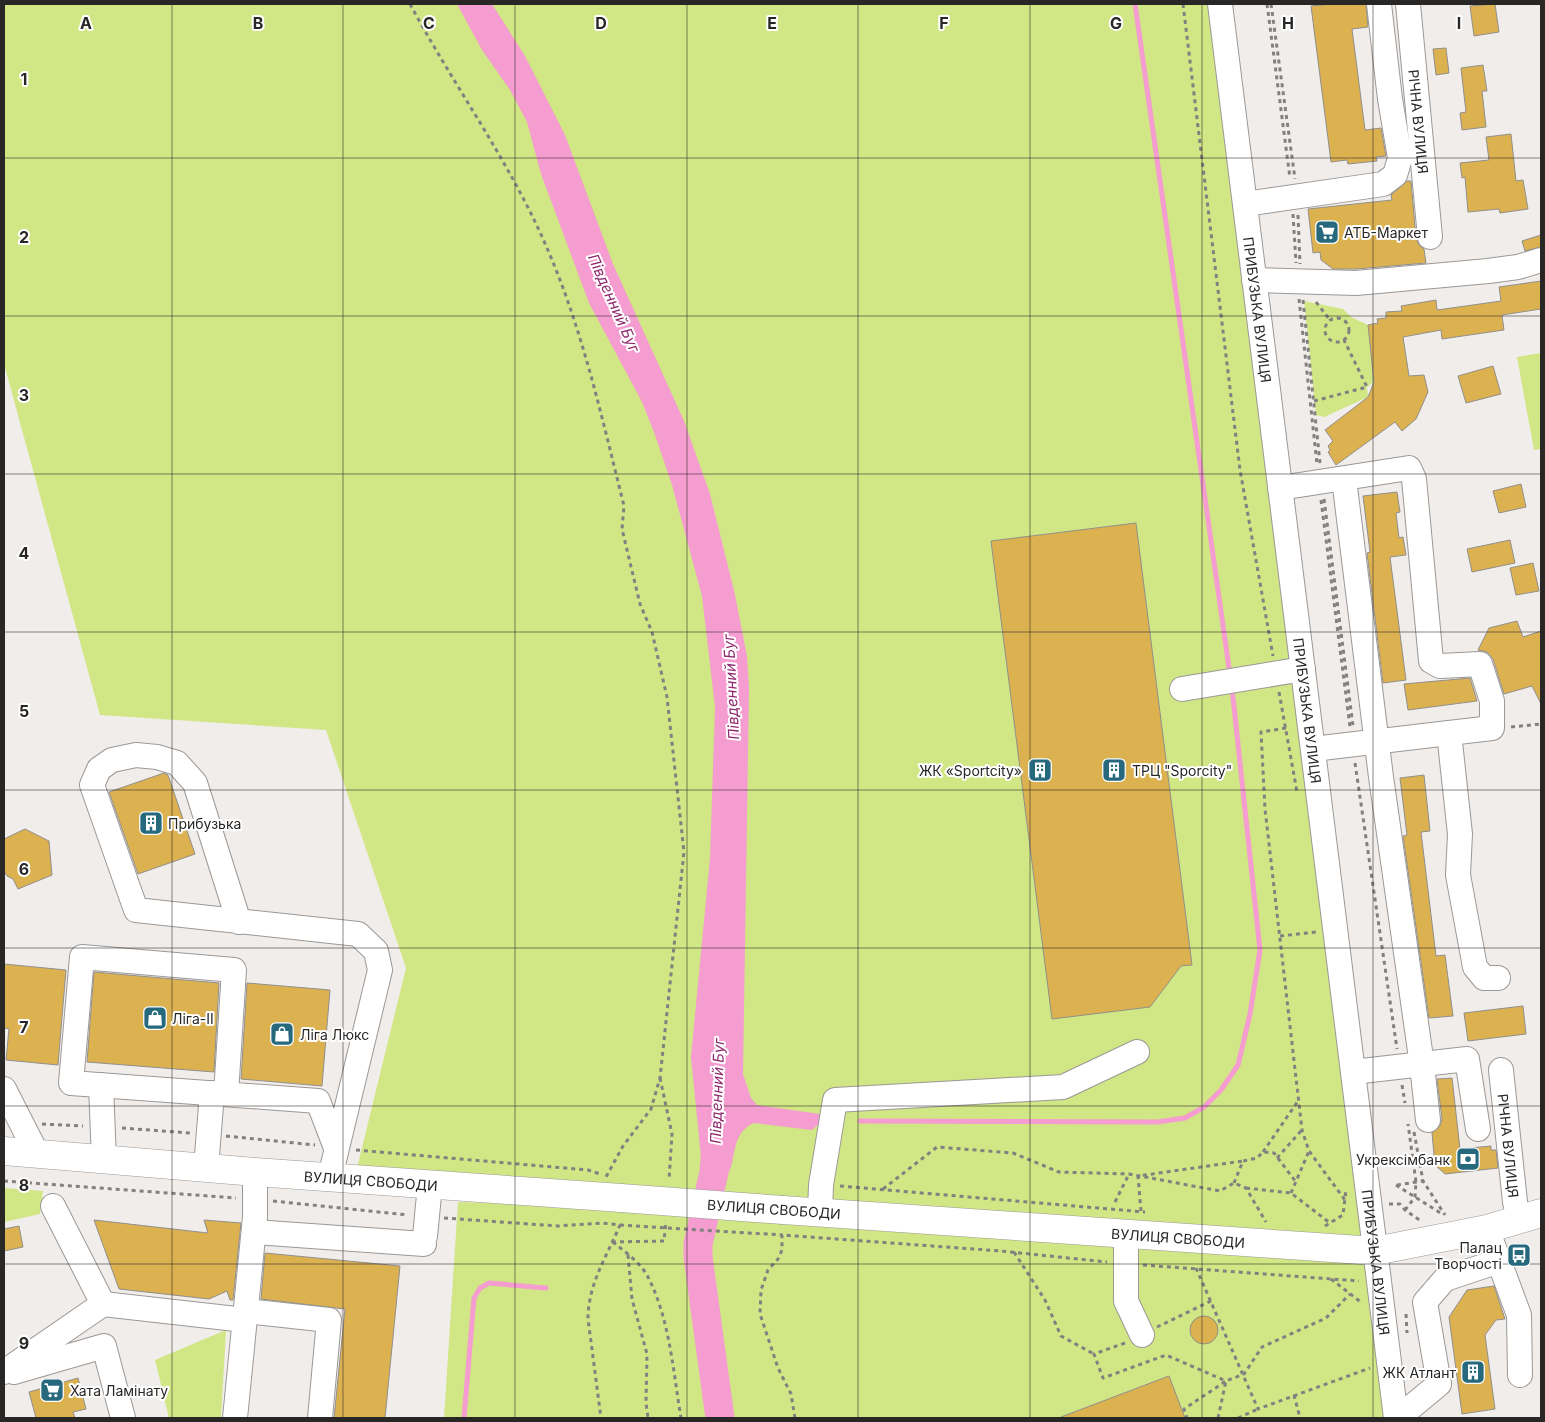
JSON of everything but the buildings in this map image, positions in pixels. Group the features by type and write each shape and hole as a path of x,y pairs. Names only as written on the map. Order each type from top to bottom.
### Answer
{"main road":[{"name":"ВУЛИЦЯ СВОБОДИ","path":"4,1151 330,1178 593,1196 620,1211 782,1222 820,1212 1375,1251 1487,1229 1530,1217"}],"street":[{"name":"ПРИБУЗЬКА ВУЛИЦЯ","path":"1221,4 1397,1418"},
{"path":"1245,204 1383,184 1396,175 1400,158 1400,146 1390,99 1379,4"},
{"name":"РІЧНА ВУЛИЦЯ","path":"1408,4 1430,237"},
{"path":"1254,280 1356,283 1488,271 1518,267 1541,260"},
{"path":"1280,488 1409,468 1414,479 1432,661 1440,666 1480,664 1492,701 1492,728 1313,749"},
{"path":"1344,479 1428,1120"},
{"path":"1182,689 1303,669"},
{"path":"1449,733 1460,834 1458,875 1475,967 1484,978 1498,978"},
{"path":"239,922 194,782 177,763 157,757 136,755 112,760 99,769 92,785 136,910 239,922 358,934 376,951 380,970 330,1178"},
{"path":"206,1168 219,1094 234,970 82,957 71,1083 219,1094 318,1101 336,1148"},
{"path":"820,1212 821,1185 835,1100 1063,1087 1137,1052"},
{"path":"1353,1072 1468,1059 1478,1129"},
{"name":"РІЧНА ВУЛИЦЯ","path":"1501,1070 1515,1202 1530,1217"},
{"path":"101,1085 104,1160"},
{"path":"4,1089 37,1154"},
{"path":"235,1418 254,1232 255,1172"},
{"path":"254,1232 425,1232 430,1185"},
{"path":"53,1206 103,1304"},
{"path":"1487,1229 1519,1315 1520,1375"},
{"path":"1126,1234 1126,1300 1133,1339"},
{"path":"1397,1418 1439,1384 1425,1302 1445,1279 1499,1261"},
{"path":"4,1372 103,1304 246,1316 329,1320 320,1418"},
{"path":"4,1376 104,1346 123,1418"}],"path":[{"path":"410,4 443,64 508,168 547,248 584,346 624,506 622,529 640,604 652,632 668,697 684,852 660,1078 651,1109 623,1146 607,1176 593,1196"},
{"path":"1183,4 1240,470 1298,802"},
{"path":"1271,4 1298,197"},
{"path":"1341,319 1347,324 1349,332 1344,340 1334,342 1327,338 1324,331 1330,320 1341,319"},
{"path":"1314,400 1367,387 1344,340"},
{"path":"1506,727 1541,724"},
{"path":"1286,728 1261,732 1265,809 1298,1100 1302,1130 1309,1151 1346,1200"},
{"path":"1315,923 1318,941"},
{"path":"1280,936 1316,932"},
{"path":"1138,1176 1257,1158 1298,1100"},
{"path":"1277,1158 1302,1130"},
{"path":"883,1190 937,1147 1013,1153 1059,1172 1129,1174 1220,1191 1234,1184 1243,1161"},
{"path":"1292,1193 1309,1151"},
{"path":"1263,1152 1274,1153 1296,1182"},
{"path":"1115,1202 1129,1174"},
{"path":"1138,1176 1141,1211"},
{"path":"4,1181 254,1200 425,1232 602,1223 620,1211 782,1222 1013,1252 1126,1264 1359,1282"},
{"path":"1423,1181 1396,1185 1443,1215"},
{"path":"1315,1225 1324,1226 1343,1215 1346,1200 1345,1182"},
{"path":"1234,1184 1246,1188 1292,1193 1330,1223"},
{"path":"821,1185 1150,1212"},
{"path":"1246,1188 1266,1222"},
{"path":"1405,1210 1426,1224"},
{"path":"601,1418 588,1319 588,1304 596,1275 612,1242 620,1211"},
{"path":"1257,1221 1276,1222"},
{"path":"782,1222 782,1250 778,1259 768,1270 761,1290 760,1314 778,1368 791,1394 795,1418"},
{"path":"612,1242 628,1254 648,1276 665,1322 682,1418"},
{"path":"1013,1252 1045,1300 1061,1336 1094,1354 1103,1378 1166,1355 1226,1381"},
{"path":"628,1254 632,1298 647,1354 646,1403 648,1418"},
{"path":"1196,1268 1258,1409"},
{"path":"1330,1279 1366,1306"},
{"path":"1188,1418 1184,1409 1226,1381 1244,1374 1262,1348 1326,1318 1350,1294"},
{"path":"1094,1354 1133,1339 1211,1301"},
{"path":"1238,1418 1294,1395 1375,1366"},
{"path":"1218,1418 1226,1381"},
{"path":"1294,1395 1300,1418"}],"green space":[{"path":"4,4 1213,4 1367,1243 356,1172 406,968 326,730 100,715 4,364"},
{"path":"1304,301 1343,309 1351,317 1368,325 1374,382 1367,387 1368,397 1324,417 1316,415"},
{"path":"1541,353 1541,449 1534,450 1517,357"},
{"path":"4,1188 43,1191 40,1214 4,1222"},
{"path":"458,1202 620,1207 1368,1258 1389,1418 444,1418"},
{"path":"226,1330 221,1418 169,1418 155,1360"}],"water":[{"path":"457,4 492,4 525,56 565,135 613,264 684,421 710,494 734,590 747,656 749,688 743,1074 751,1098 757,1105 820,1114 820,1123 812,1130 754,1123 746,1128 737,1141 732,1164 727,1174 705,1172 702,1167 691,1057 710,858 715,707 702,596 672,485 654,432 642,402 589,303 541,174 527,122 510,90 482,50"}],"waterway":[{"path":"1135,4 1230,675"},
{"path":"860,1121 1157,1122 1185,1118 1204,1107 1221,1090 1238,1065 1250,1014 1260,950 1232,688"},
{"name":"Південний Буг","path":"717,1134 714,1172 698,1244 698,1257 720,1418"},
{"path":"464,1418 474,1298 480,1288 489,1283 546,1288"}],"place":[{"name":"АТБ-Маркет","path":"1327,232"},
{"name":"ЖК «Sportcity»","path":"1040,770"},
{"name":"ТРЦ \"Sporcity\"","path":"1114,770"},
{"name":"Прибузька","path":"151,823"},
{"name":"Ліга-II","path":"155,1018"},
{"name":"Ліга Люкс","path":"282,1034"},
{"name":"Укрексімбанк","path":"1468,1159"},
{"name":"Палац Творчості","path":"1519,1255"},
{"name":"ЖК Атлант","path":"1473,1372"},
{"name":"Хата Ламінату","path":"52,1390"}]}
